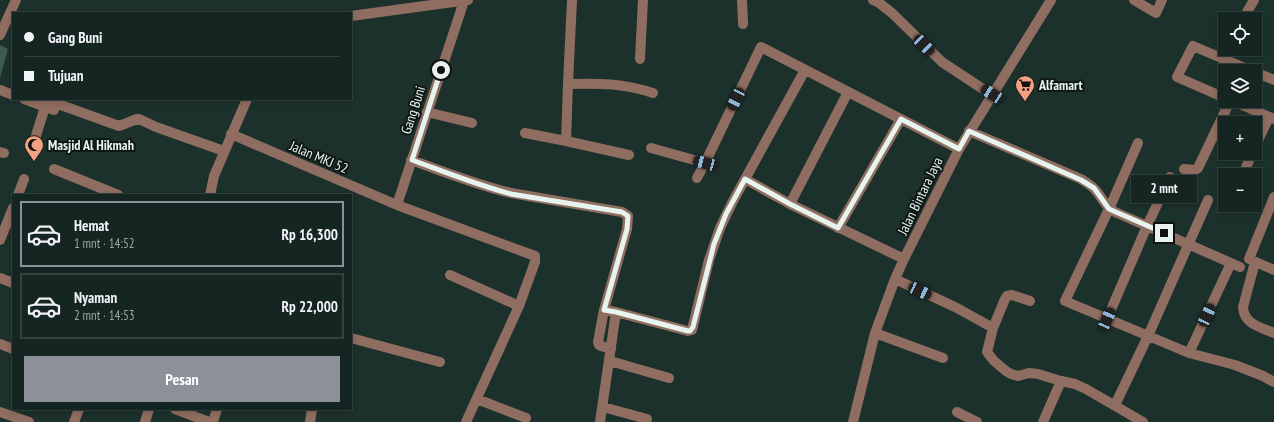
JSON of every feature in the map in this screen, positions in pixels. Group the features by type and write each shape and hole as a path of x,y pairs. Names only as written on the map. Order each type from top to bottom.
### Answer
{"street":[{"path":"0,35 16,0"},
{"path":"352,16 466,0"},
{"name":"Gang Buni","path":"397,205 427,112 466,0"},
{"path":"566,141 572,0"},
{"path":"640,59 643,0"},
{"path":"742,0 743,24"},
{"path":"873,0 892,13 942,62 992,94"},
{"name":"Jalan Bintara Jaya","path":"853,422 875,334 904,259 969,131 1051,0"},
{"path":"1134,0 1156,13 1162,0"},
{"path":"1246,12 1254,0"},
{"path":"1218,95 1177,77 1193,46 1235,64"},
{"path":"697,178 761,48 959,149"},
{"path":"604,310 688,331 692,330 714,244 726,214 805,70"},
{"path":"1262,75 1274,80"},
{"path":"568,84 615,84 653,93"},
{"path":"0,90 12,95"},
{"path":"790,204 848,92"},
{"path":"30,100 46,103 116,129 137,119 224,151"},
{"path":"210,194 214,176 247,100"},
{"path":"33,145 46,103"},
{"path":"1184,169 1195,170 1198,168 1227,108"},
{"path":"1249,108 1271,118 1262,134"},
{"path":"427,112 472,123"},
{"path":"838,228 901,119"},
{"path":"969,131 1081,180 1094,188 1109,209 1236,265 1189,354"},
{"path":"525,133 629,155"},
{"name":"Jalan MKJ 52","path":"231,134 397,205 535,256 535,262 519,306"},
{"path":"1138,143 1109,209 1065,301 1189,354 1235,365 1274,382"},
{"path":"651,148 705,163"},
{"path":"412,160 474,183 511,194 627,214 627,229 604,310 598,342 601,346 611,349"},
{"path":"54,169 116,194"},
{"path":"1107,319 1170,177"},
{"path":"18,194 24,179"},
{"path":"745,179 790,204 904,259"},
{"path":"1115,405 1148,336 1208,200"},
{"path":"1273,204 1249,259 1274,270"},
{"path":"0,240 12,210"},
{"path":"1254,262 1243,313 1248,321 1274,333"},
{"path":"450,275 519,306 466,422"},
{"path":"0,278 12,283"},
{"path":"895,279 958,308 993,328"},
{"path":"1030,301 1012,295 1007,296 1005,299 993,328 987,352 994,361 1006,371 1018,376 1030,373 1038,374 1075,384 1115,405 1142,422"},
{"path":"600,422 616,312"},
{"path":"875,334 944,358"},
{"path":"352,338 440,362"},
{"path":"0,344 12,349"},
{"path":"610,361 669,378"},
{"path":"1043,422 1061,381"},
{"path":"477,398 526,418"},
{"path":"602,407 647,419"},
{"path":"74,422 79,410"},
{"path":"145,422 149,410"},
{"path":"178,410 209,422"},
{"path":"213,422 217,410"},
{"path":"310,422 312,410"},
{"path":"0,412 29,422"},
{"path":"957,412 977,422"}],"green space":[{"path":"0,45 8,49 0,78"}],"place":[{"name":"Alfamart","path":"1025,102"},
{"name":"Masjid Al Hikmah","path":"34,162"}],"route":[{"path":"441,70 412,160 474,183 511,194 627,214 627,229 604,310 688,331 692,330 693,327 714,244 726,214 745,179 838,228 901,119 959,149 969,131 1089,184 1099,193 1109,209 1164,233"}]}
